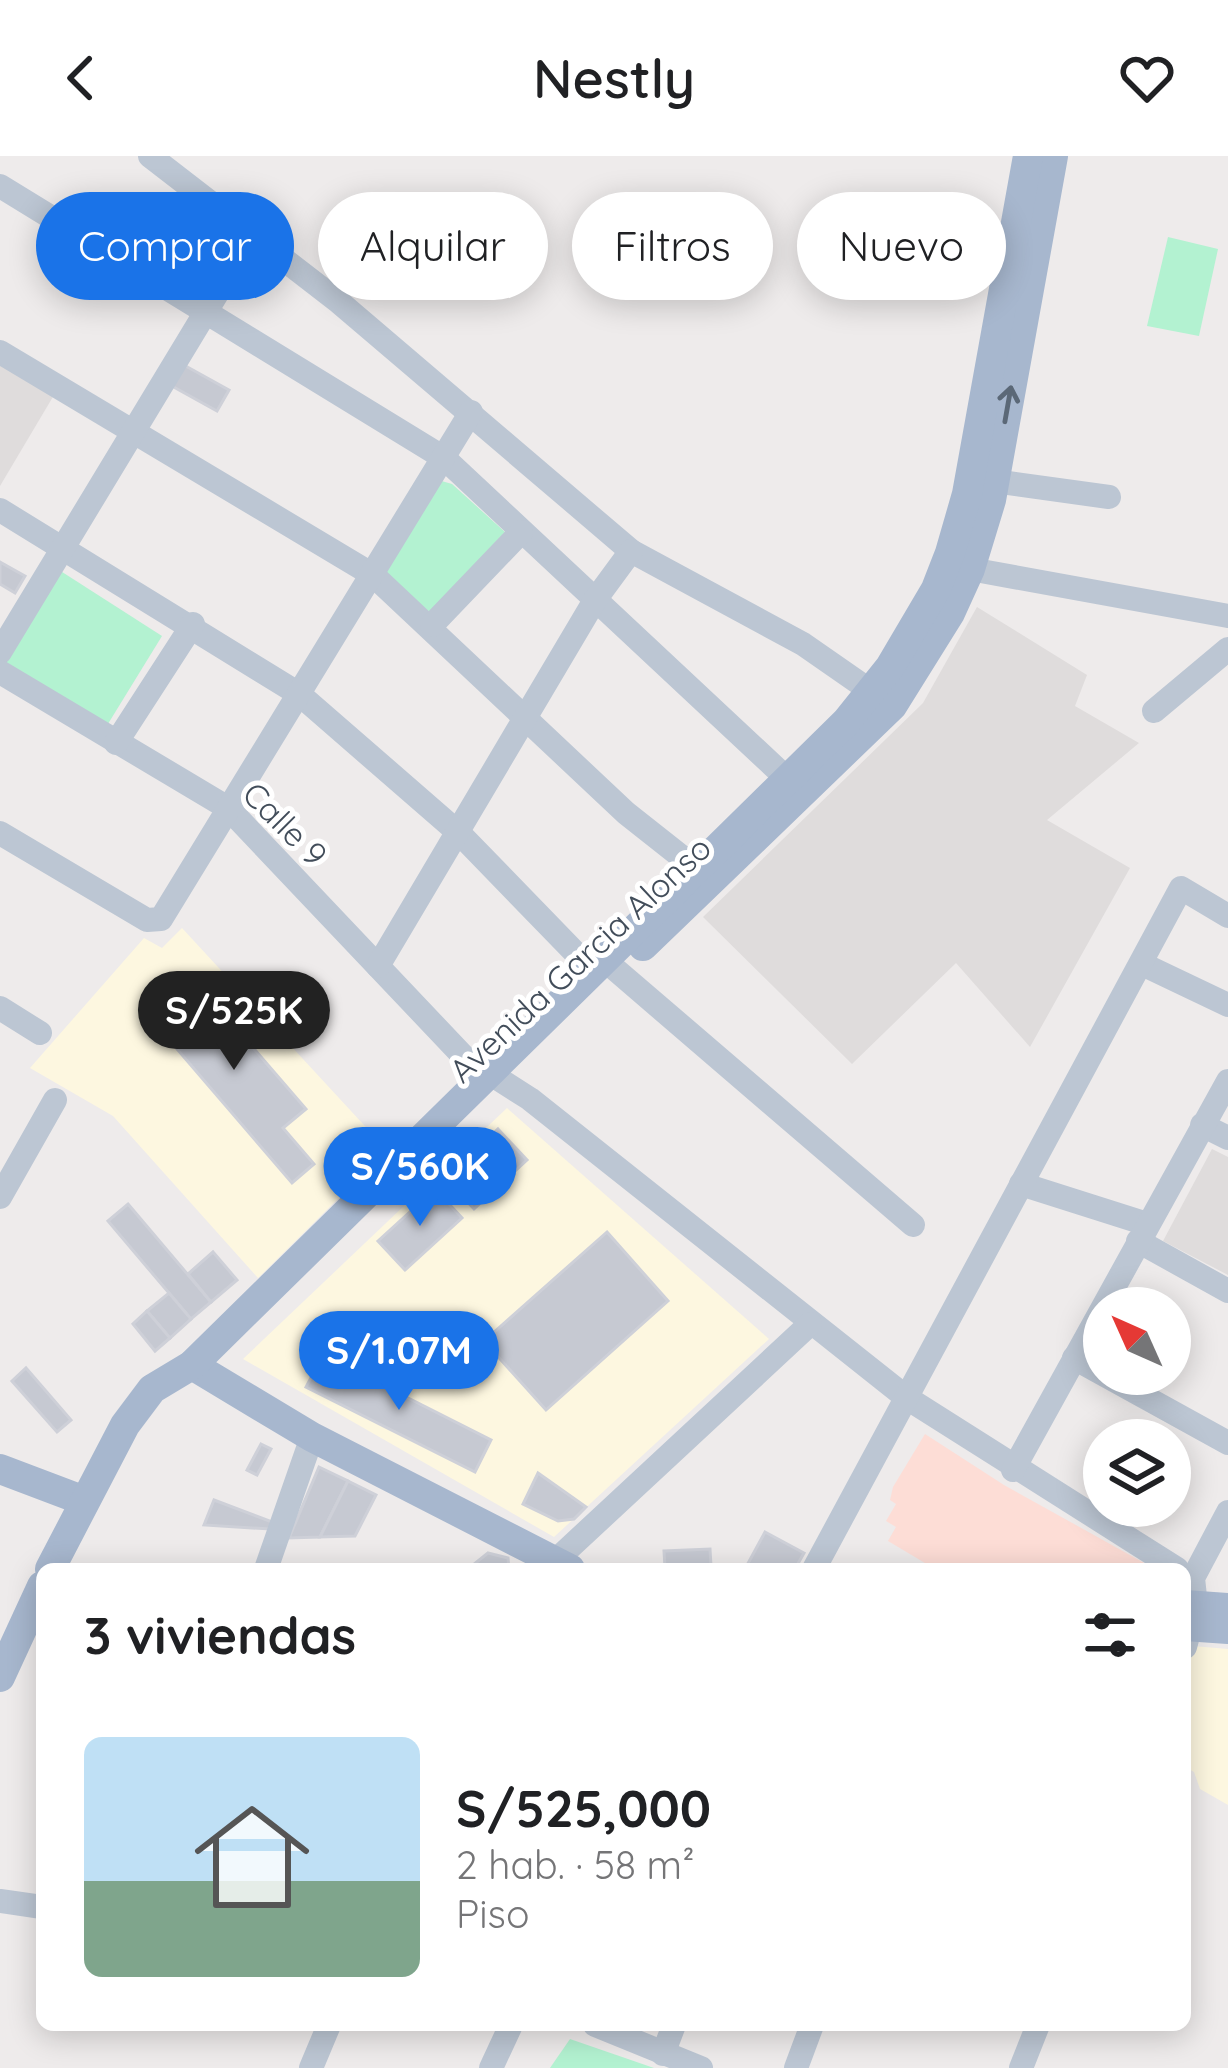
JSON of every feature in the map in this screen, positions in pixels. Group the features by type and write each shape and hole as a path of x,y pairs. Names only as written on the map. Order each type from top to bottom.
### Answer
{"main road":[{"path":"882,699 936,589 956,533 1028,156"},
{"path":"882,699 970,569 994,481 1053,156"},
{"name":"Avenida Garcia Alonso","path":"53,1563 82,1500 152,1389 192,1365 254,1300 307,1268 494,1077 882,699"},
{"path":"192,1365 312,1437 543,1562"},
{"path":"0,1469 82,1500"},
{"path":"0,1677 36,1599"},
{"path":"1191,1604 1228,1608"},
{"path":"1191,1606 1228,1629"}],"street":[{"path":"150,156 198,192"},
{"path":"0,186 444,458 795,786"},
{"path":"294,267 631,550 802,644 882,699"},
{"path":"0,652 211,300"},
{"path":"0,352 374,574 704,876"},
{"path":"0,833 147,920 161,919 471,412"},
{"path":"994,481 1109,497"},
{"path":"0,509 299,694 460,834 604,969 913,1225"},
{"path":"432,625 520,532"},
{"path":"378,965 529,719 595,600 631,550"},
{"path":"970,569 1228,616"},
{"path":"116,743 193,625"},
{"path":"1154,711 1228,649"},
{"name":"Calle 9","path":"0,672 228,808 464,1057 810,1324 1134,1563"},
{"path":"817,1563 1181,888 1228,916"},
{"path":"1142,964 1228,1005"},
{"path":"0,1008 40,1033"},
{"path":"1013,1470 1228,1081"},
{"path":"0,1197 55,1100"},
{"path":"1202,1125 1228,1138"},
{"path":"1022,1184 1142,1233 1228,1291"},
{"path":"543,1562 810,1324"},
{"path":"1074,1358 1228,1443"},
{"path":"268,1563 312,1437"},
{"path":"1191,1595 1228,1512"},
{"path":"0,1901 36,1906"},
{"path":"311,2068 326,2031"},
{"path":"491,2068 508,2031"},
{"path":"609,2031 701,2068"},
{"path":"663,2054 672,2031"},
{"path":"796,2068 810,2031"},
{"path":"1021,2068 1036,2031"}],"shaded area":[{"path":"0,364 54,395 0,486"},
{"path":"977,607 1087,675 1075,706 1139,743 1047,820 1130,868 1030,1047 956,963 852,1064 703,917 923,703"},
{"path":"182,928 387,1150 258,1278 113,1116 30,1068 144,938 162,948"},
{"path":"507,1108 769,1339 554,1537 243,1359"},
{"path":"1212,1149 1228,1157 1228,1275 1163,1241"},
{"path":"925,1434 1004,1485 1144,1563 925,1563 888,1541 896,1527 886,1521 896,1504 890,1500"},
{"path":"1193,1646 1228,1649 1228,1805 1200,1789 1191,1770"}],"green space":[{"path":"1168,237 1218,249 1199,336 1147,326"},
{"path":"438,480 452,484 505,532 430,612 381,575"},
{"path":"59,570 162,636 103,732 0,668"},
{"path":"570,2039 654,2068 550,2068"}],"building":[{"path":"182,364 229,390 217,411 170,385"},
{"path":"0,562 25,576 15,593 0,584"},
{"path":"191,976 306,1109 283,1128 314,1164 292,1183 147,1014"},
{"path":"498,1129 527,1160 474,1209 446,1179"},
{"path":"435,1189 462,1218 405,1270 378,1241"},
{"path":"128,1204 211,1302 191,1319 108,1221"},
{"path":"607,1232 668,1301 546,1410 484,1341"},
{"path":"213,1252 237,1280 211,1302 188,1274"},
{"path":"169,1293 191,1319 170,1338 147,1311"},
{"path":"147,1311 170,1338 155,1351 133,1324"},
{"path":"323,1355 491,1440 475,1472 306,1387"},
{"path":"26,1368 71,1420 57,1432 12,1381"},
{"path":"261,1444 271,1449 257,1475 247,1470"},
{"path":"319,1467 348,1481 320,1537 289,1538"},
{"path":"538,1473 586,1507 574,1519 558,1521 523,1504"},
{"path":"348,1481 376,1495 355,1536 320,1537"},
{"path":"214,1500 272,1522 270,1529 204,1525"},
{"path":"765,1532 804,1553 798,1563 748,1563"},
{"path":"710,1549 711,1563 665,1563 664,1551"},
{"path":"488,1553 508,1558 508,1563 476,1563"}]}
